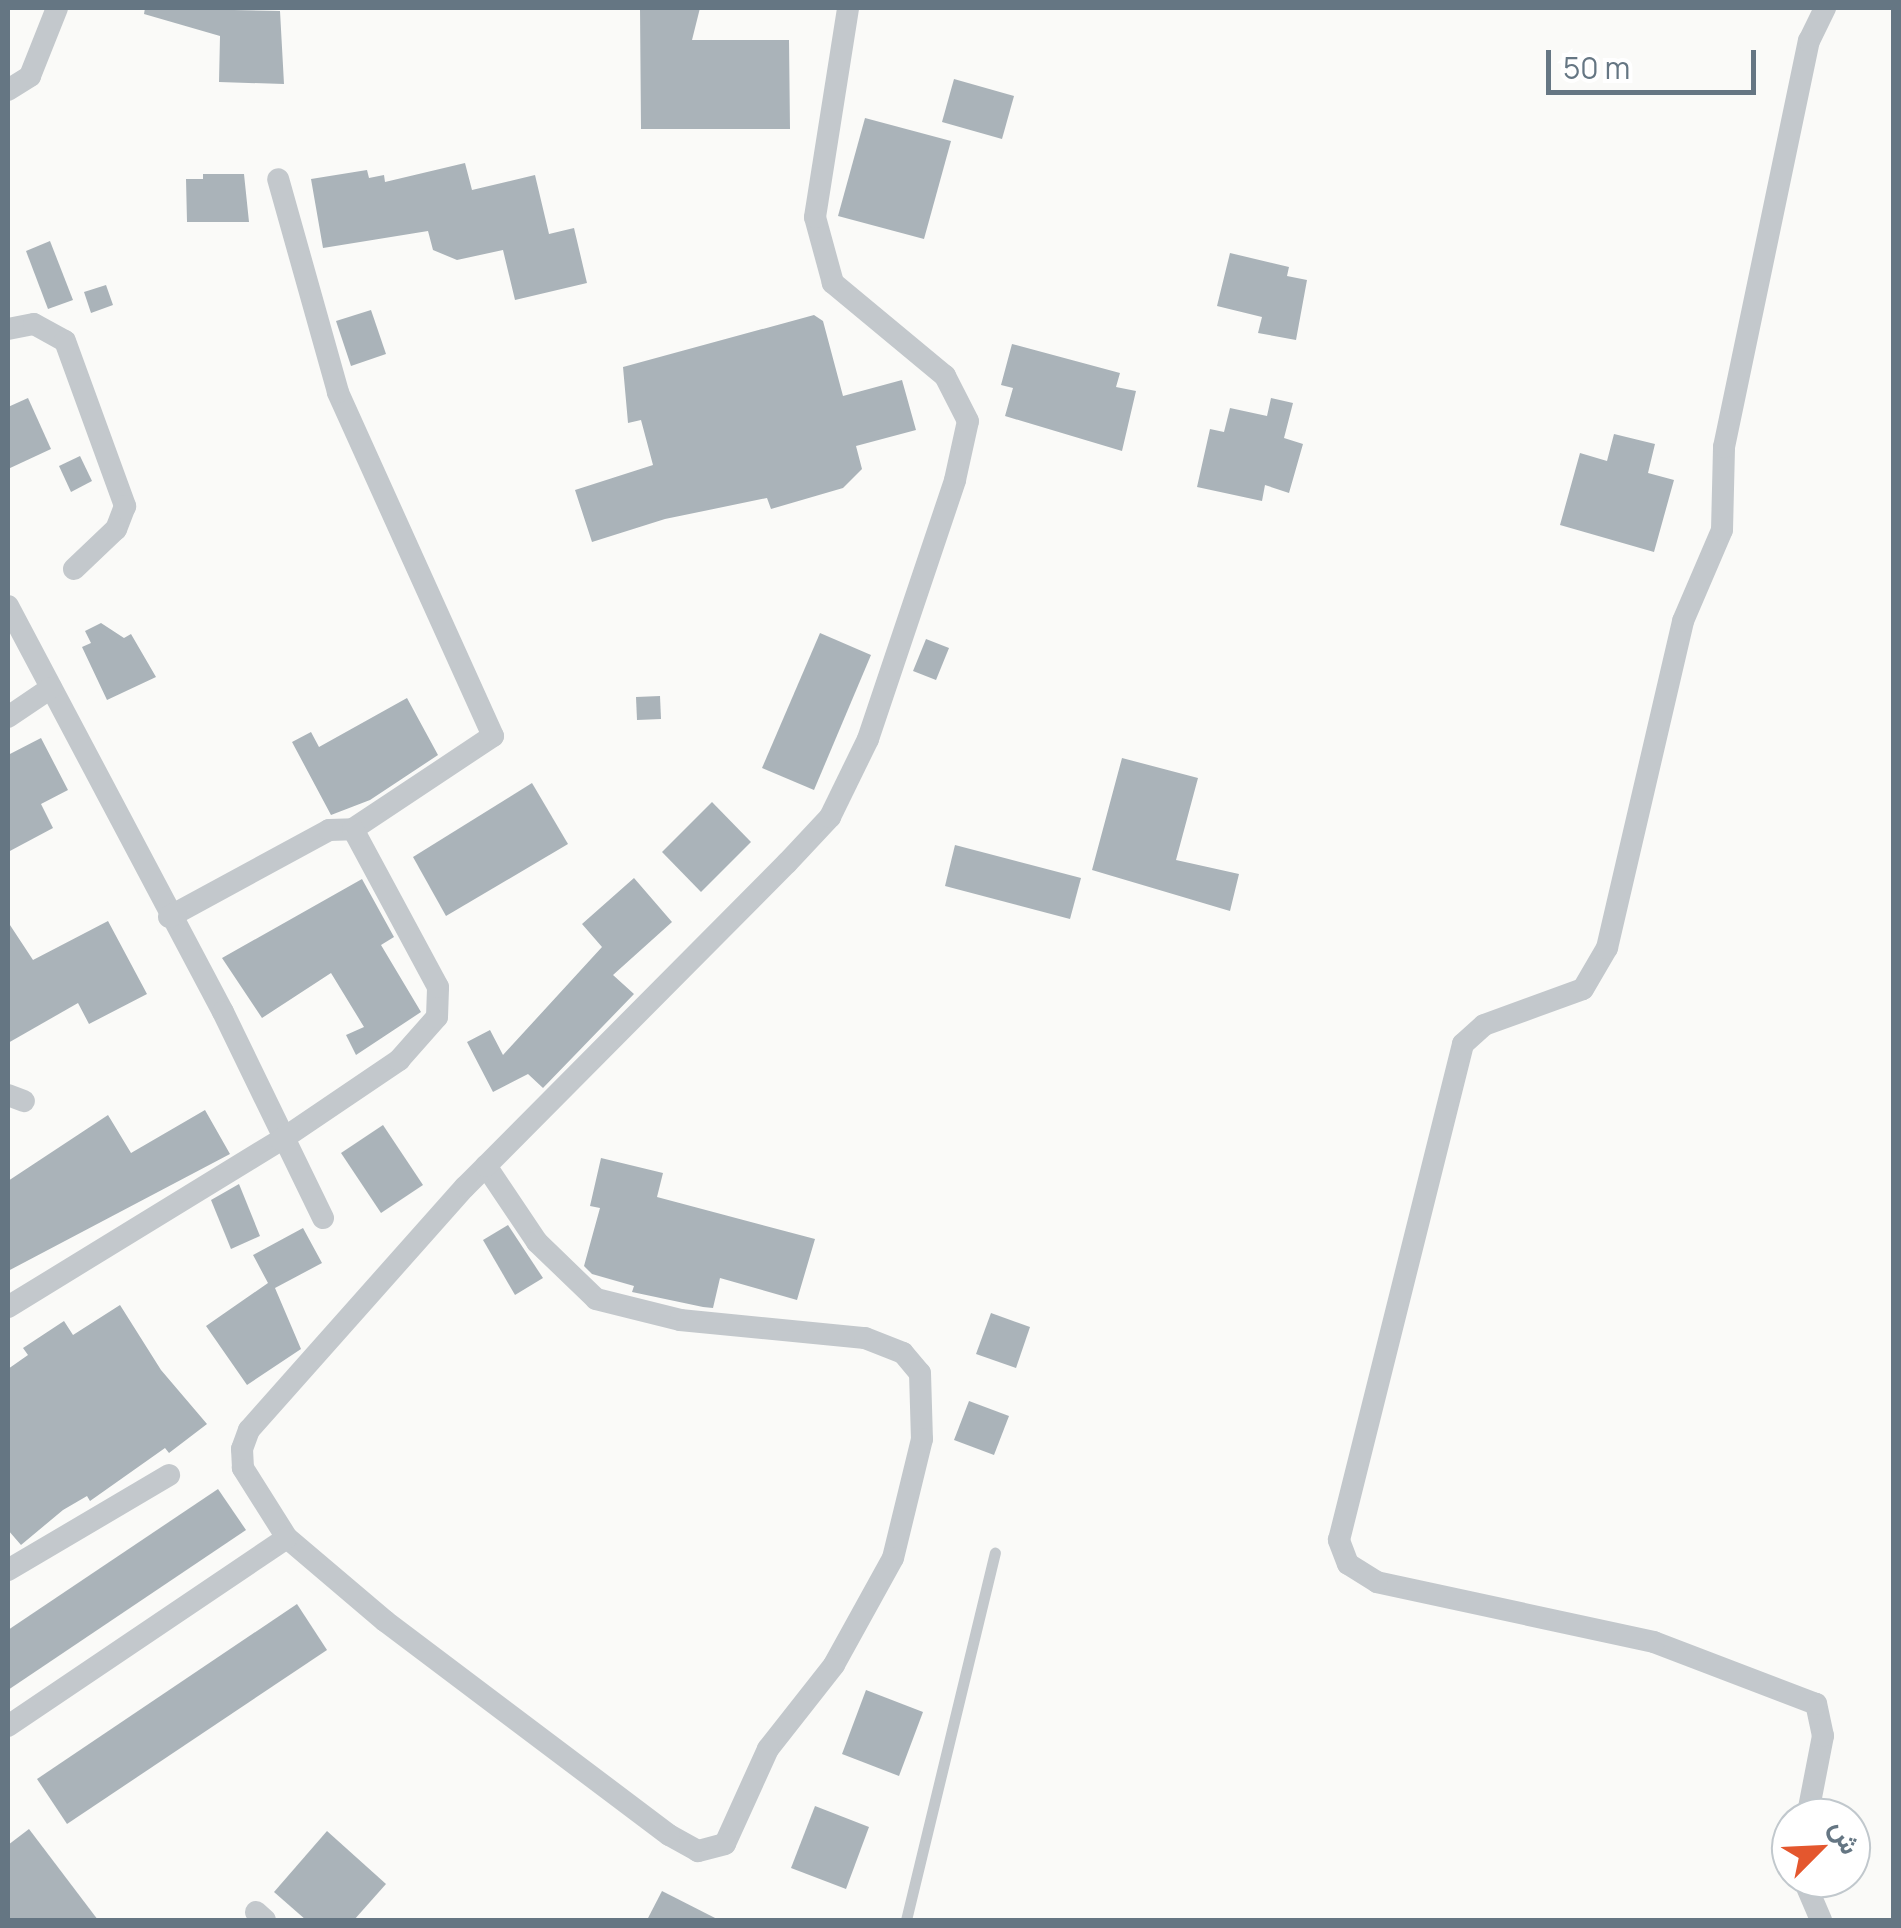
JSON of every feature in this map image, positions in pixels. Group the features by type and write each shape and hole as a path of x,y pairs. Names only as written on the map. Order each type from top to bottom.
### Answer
{"street":[{"path":"8,90 30,76 57,8"},
{"path":"486,1166 537,1242 596,1298 680,1320 865,1338 904,1353 920,1373 925,1392 922,1439 893,1558 872,1603 834,1665 768,1749 725,1844 698,1851 385,1622 287,1538 244,1468 249,1430 486,1166 830,817 868,739 955,480 968,421 945,376 834,283 815,217 848,8"},
{"path":"1811,1798 1823,1736 1816,1704 1654,1642 1378,1582 1348,1564 1340,1540 1463,1044 1484,1025 1583,990 1608,948 1683,621 1722,530 1724,447 1809,41 1825,8"},
{"path":"170,916 329,830 353,828 493,736 338,392 278,179"},
{"path":"8,328 34,324 65,341 126,506 116,529 74,568"},
{"path":"8,606 323,1218"},
{"path":"8,717 51,688"},
{"path":"8,1307 282,1140 399,1060 441,1009 438,988 353,828"},
{"path":"8,1570 169,1475"},
{"path":"8,1726 287,1538"}],"lane":[{"path":"906,1920 995,1553"}],"building":[{"path":"145,8 280,11 284,84 219,82 220,36 144,14"},
{"path":"640,8 700,8 692,40 789,40 790,129 641,129"},
{"path":"954,79 1014,96 1002,139 942,122"},
{"path":"865,118 951,141 924,239 838,216"},
{"path":"465,163 472,190 535,175 549,234 574,228 587,283 515,300 503,250 457,260 433,250 428,231 323,248 311,179 367,170 369,178 384,175 385,182"},
{"path":"203,174 244,174 249,222 187,222 186,179 203,179"},
{"path":"50,241 73,300 48,309 26,251"},
{"path":"1230,253 1289,267 1287,276 1307,280 1296,340 1258,333 1262,317 1217,306"},
{"path":"106,285 113,305 91,313 84,292"},
{"path":"371,310 386,354 351,366 336,321"},
{"path":"814,315 823,321 843,396 902,380 916,430 856,446 862,469 843,488 771,509 767,498 665,519 592,542 575,490 653,465 641,420 628,423 623,367"},
{"path":"1012,344 1120,373 1116,387 1136,391 1122,451 1005,416 1013,388 1001,385"},
{"path":"28,398 51,449 8,469 8,407"},
{"path":"1271,398 1293,403 1284,438 1303,444 1289,493 1265,485 1262,501 1197,487 1210,429 1224,432 1230,408 1267,416"},
{"path":"1614,434 1655,444 1648,473 1674,480 1654,552 1560,525 1580,453 1607,461"},
{"path":"80,456 92,481 71,492 59,466"},
{"path":"101,623 124,638 131,634 156,677 107,700 82,647 91,643 85,631"},
{"path":"820,633 871,655 814,790 762,768"},
{"path":"926,639 949,648 936,680 913,671"},
{"path":"660,696 661,719 637,720 636,697"},
{"path":"407,698 438,755 370,800 331,815 292,742 311,732 319,747"},
{"path":"41,738 68,790 41,804 53,828 8,852 8,755"},
{"path":"1122,758 1198,778 1176,860 1239,874 1230,911 1092,870"},
{"path":"532,783 568,844 446,916 413,857"},
{"path":"712,802 751,842 701,892 662,852"},
{"path":"955,845 1081,878 1070,919 945,886"},
{"path":"634,878 672,922 613,975 634,994 543,1088 528,1074 493,1092 467,1042 490,1030 503,1055 602,947 582,924"},
{"path":"362,879 394,937 381,945 421,1012 356,1055 346,1035 364,1027 331,973 262,1018 222,958"},
{"path":"108,921 147,994 89,1024 78,1003 8,1043 8,922 33,960"},
{"path":"205,1110 230,1154 8,1271 8,1181 108,1115 131,1153"},
{"path":"383,1125 423,1185 381,1213 341,1153"},
{"path":"601,1158 663,1173 657,1197 815,1239 797,1300 720,1278 713,1308 703,1307 632,1292 634,1286 592,1274 584,1266 600,1208 590,1206"},
{"path":"239,1184 260,1236 231,1249 211,1200"},
{"path":"508,1225 543,1278 515,1295 483,1240"},
{"path":"303,1228 322,1263 275,1288 301,1349 247,1385 206,1326 268,1283 253,1255"},
{"path":"120,1305 161,1370 207,1424 169,1453 165,1448 90,1501 87,1496 63,1510 21,1545 8,1530 8,1369 28,1355 23,1348 64,1321 73,1335"},
{"path":"991,1313 1030,1327 1016,1368 976,1354"},
{"path":"969,1401 1009,1416 994,1455 954,1440"},
{"path":"218,1489 246,1530 8,1690 8,1630"},
{"path":"297,1604 327,1650 67,1824 37,1779"},
{"path":"866,1690 923,1712 899,1776 842,1754"},
{"path":"815,1806 869,1827 846,1889 791,1868"},
{"path":"29,1829 98,1920 8,1920 8,1845"},
{"path":"327,1831 386,1884 354,1920 306,1920 274,1892"},
{"path":"662,1891 719,1920 647,1920"}]}
